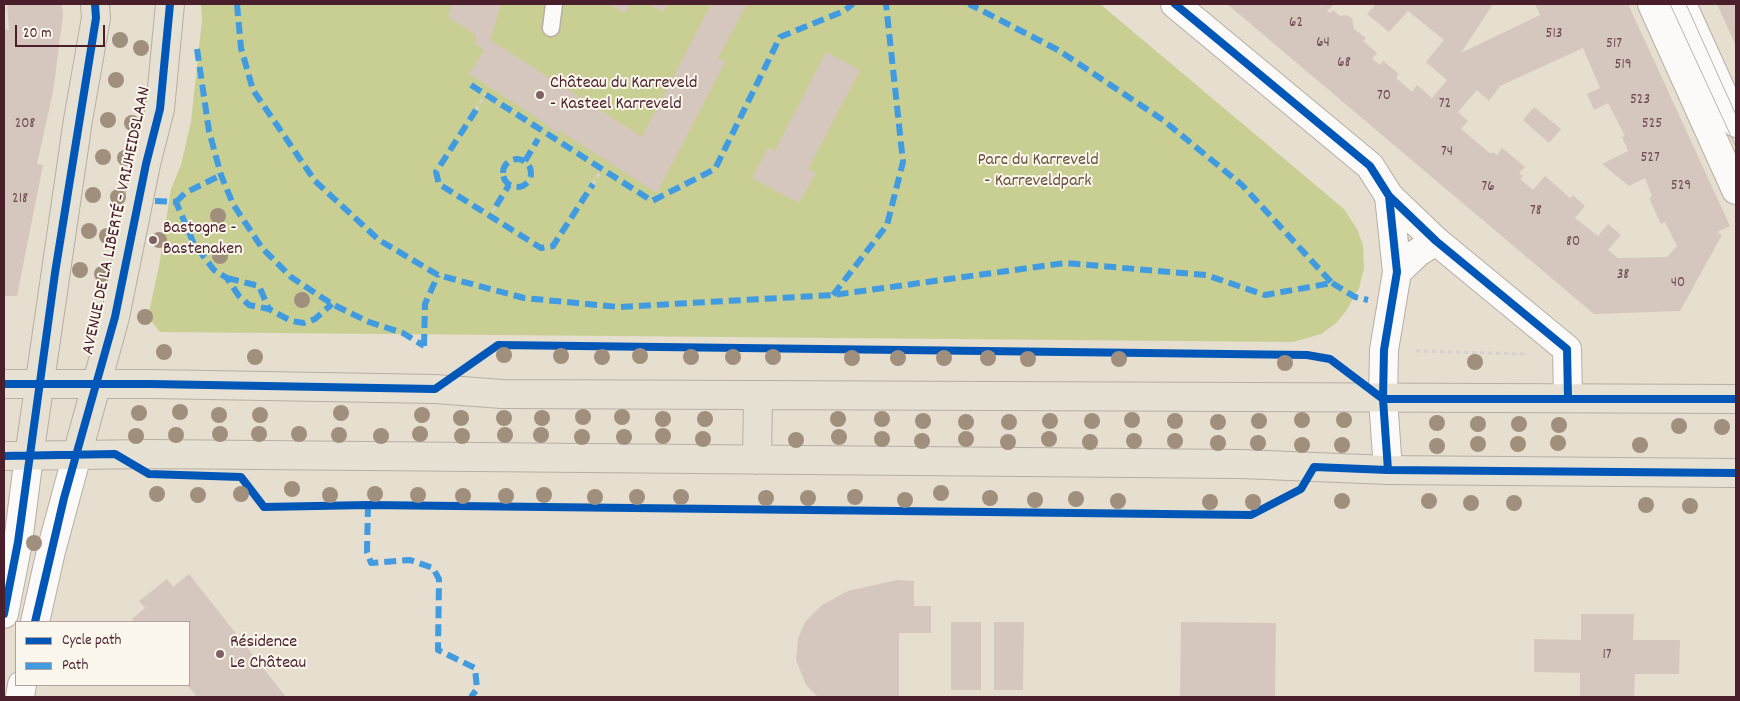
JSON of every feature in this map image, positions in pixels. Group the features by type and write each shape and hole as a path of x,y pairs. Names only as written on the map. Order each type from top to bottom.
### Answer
{"main road":[{"path":"95,4 96,18 76,130 39,384 16,456 149,454 1241,464 1388,470 1736,473"},
{"name":"AVENUE DE LA LIBERTÉ - VRIJHEIDSLAAN","path":"77,455 115,317 146,164 160,109 170,4"},
{"path":"4,384 435,389 502,394 1736,400"},
{"path":"757,460 758,395"}],"street":[{"path":"1175,4 1370,166 1390,196 1436,241 1567,349 1568,398"},
{"path":"1652,4 1736,190"},
{"path":"1682,4 1736,123"},
{"path":"1388,470 1383,399 1384,350 1397,272 1390,196"},
{"path":"1397,272 1417,253 1436,241"},
{"path":"35,621 77,455"},
{"path":"4,614 18,542 16,456"},
{"path":"10,582 43,587"}],"lane":[{"path":"551,28 554,4"}],"path":[{"path":"476,110 485,94"},
{"path":"592,184 602,169"},
{"path":"493,211 496,206"},
{"path":"1416,351 1534,354"},
{"path":"258,500 264,507 368,505 1251,515 1260,510"}],"green space":[{"name":"Parc du Karreveld - Karreveldpark","path":"201,4 1100,4 1344,209 1357,229 1363,245 1364,268 1359,288 1346,311 1336,323 1321,334 1293,342 160,332 148,317 159,266 171,189 181,165 191,122 202,20"}],"building":[{"path":"7,4 62,4 63,16 53,92 37,164 43,165 17,296 4,296 4,29 9,30"},
{"name":"Château du Karreveld - Kasteel Karreveld","path":"452,4 501,4 490,40 642,137 711,4 747,4 718,58 725,62 657,193 560,131 558,134 536,117 469,74 484,50 476,44 476,35 448,17"},
{"path":"608,4 630,4 625,13"},
{"path":"648,4 668,4 663,12"},
{"path":"1227,4 1320,4 1322,6 1324,4 1334,4 1327,11 1330,13 1333,10 1340,16 1346,15 1352,18 1354,29 1366,38 1363,41 1377,53 1372,59 1380,65 1383,61 1399,74 1396,78 1412,92 1417,85 1432,98 1447,80 1426,62 1444,40 1408,11 1389,32 1367,14 1376,4 1493,4 1461,53 1540,15 1535,4 1628,4 1730,226 1717,232 1722,235 1680,311 1594,314","holes":["1583,48 1600,88 1587,94 1594,110 1608,103 1625,136 1622,137 1628,151 1602,164 1629,186 1645,178 1652,196 1649,198 1661,224 1665,222 1677,246 1667,257 1618,258 1608,250 1621,235 1608,224 1598,236 1575,218 1585,206 1573,195 1570,198 1545,176 1533,190 1520,179 1523,176 1519,173 1525,167 1502,148 1497,155 1493,152 1491,154 1461,129 1468,121 1458,112 1477,90 1489,101 1500,86"]},
{"path":"1717,4 1736,4 1736,46"},
{"path":"826,52 860,70 808,169 816,173 799,203 752,178 768,148 775,151"},
{"path":"1534,107 1561,129 1549,143 1523,120"},
{"name":"Résidence Le Château","path":"189,574 286,697 197,697 188,686 190,686 190,621 133,621 132,619 145,608 139,601 167,579 173,587"},
{"path":"897,580 914,581 914,606 931,606 931,633 899,633 899,697 818,697 806,685 796,660 798,638 805,622 822,605 848,591"},
{"path":"1581,614 1634,614 1633,640 1680,640 1679,674 1635,674 1634,697 1580,697 1580,673 1534,672 1534,639 1581,640"},
{"path":"951,622 981,622 981,690 951,690"},
{"path":"994,622 1024,622 1023,690 994,690"},
{"path":"1181,622 1276,623 1275,697 1180,697"}],"tram line":[{"path":"1670,4 1736,147"},
{"path":"1686,4 1736,115"}],"marked path":[{"path":"237,4 241,48 253,90 315,181 379,240 438,275 524,298 619,307 833,295 1065,263 1206,275 1265,295 1332,283 1242,185 1163,120 1058,50 969,4"},
{"path":"471,85 652,201 715,169 780,37 844,11 853,4"},
{"path":"833,295 887,225 903,162 886,4"},
{"path":"197,49 209,131 221,175 233,204 262,248 291,277 332,304 369,322 403,333 424,346"},
{"path":"476,110 436,172 439,184 541,248 553,246 593,184"},
{"path":"525,161 538,139"},
{"path":"517,159 527,163 531,173 527,183 517,187 507,183 503,173 507,163 517,159"},
{"path":"176,202 185,193 221,175"},
{"path":"496,206 509,185"},
{"path":"155,201 176,202 194,244 214,270 227,278 239,296 249,305 269,309 291,321 304,323 315,319 332,304"},
{"path":"424,346 425,304 438,275"},
{"path":"227,278 259,286 269,309"},
{"path":"1332,283 1355,297 1368,300"},
{"path":"368,505 367,552 371,563 410,560 433,568 439,579 438,650 475,668 477,689 471,697"}],"cycle path":[{"path":"4,614 18,542 55,273 96,18 95,4"},
{"path":"35,621 64,498 115,317 146,164 160,109 170,4"},
{"path":"1175,4 1370,166 1389,196 1436,241 1567,349 1568,398"},
{"path":"1388,470 1383,399 1384,350 1397,272 1389,196"},
{"path":"4,384 151,384 435,389 498,345 1307,355 1330,359 1383,399 1736,399"},
{"path":"4,456 115,454 149,474 241,477 264,507 368,505 1251,515 1301,489 1314,467 1388,470 1736,473"}],"place":[{"name":"Château du Karreveld - Kasteel Karreveld","path":"540,95"},
{"name":"Bastogne - Bastenaken","path":"153,240"},
{"name":"Résidence Le Château","path":"220,654"}]}
